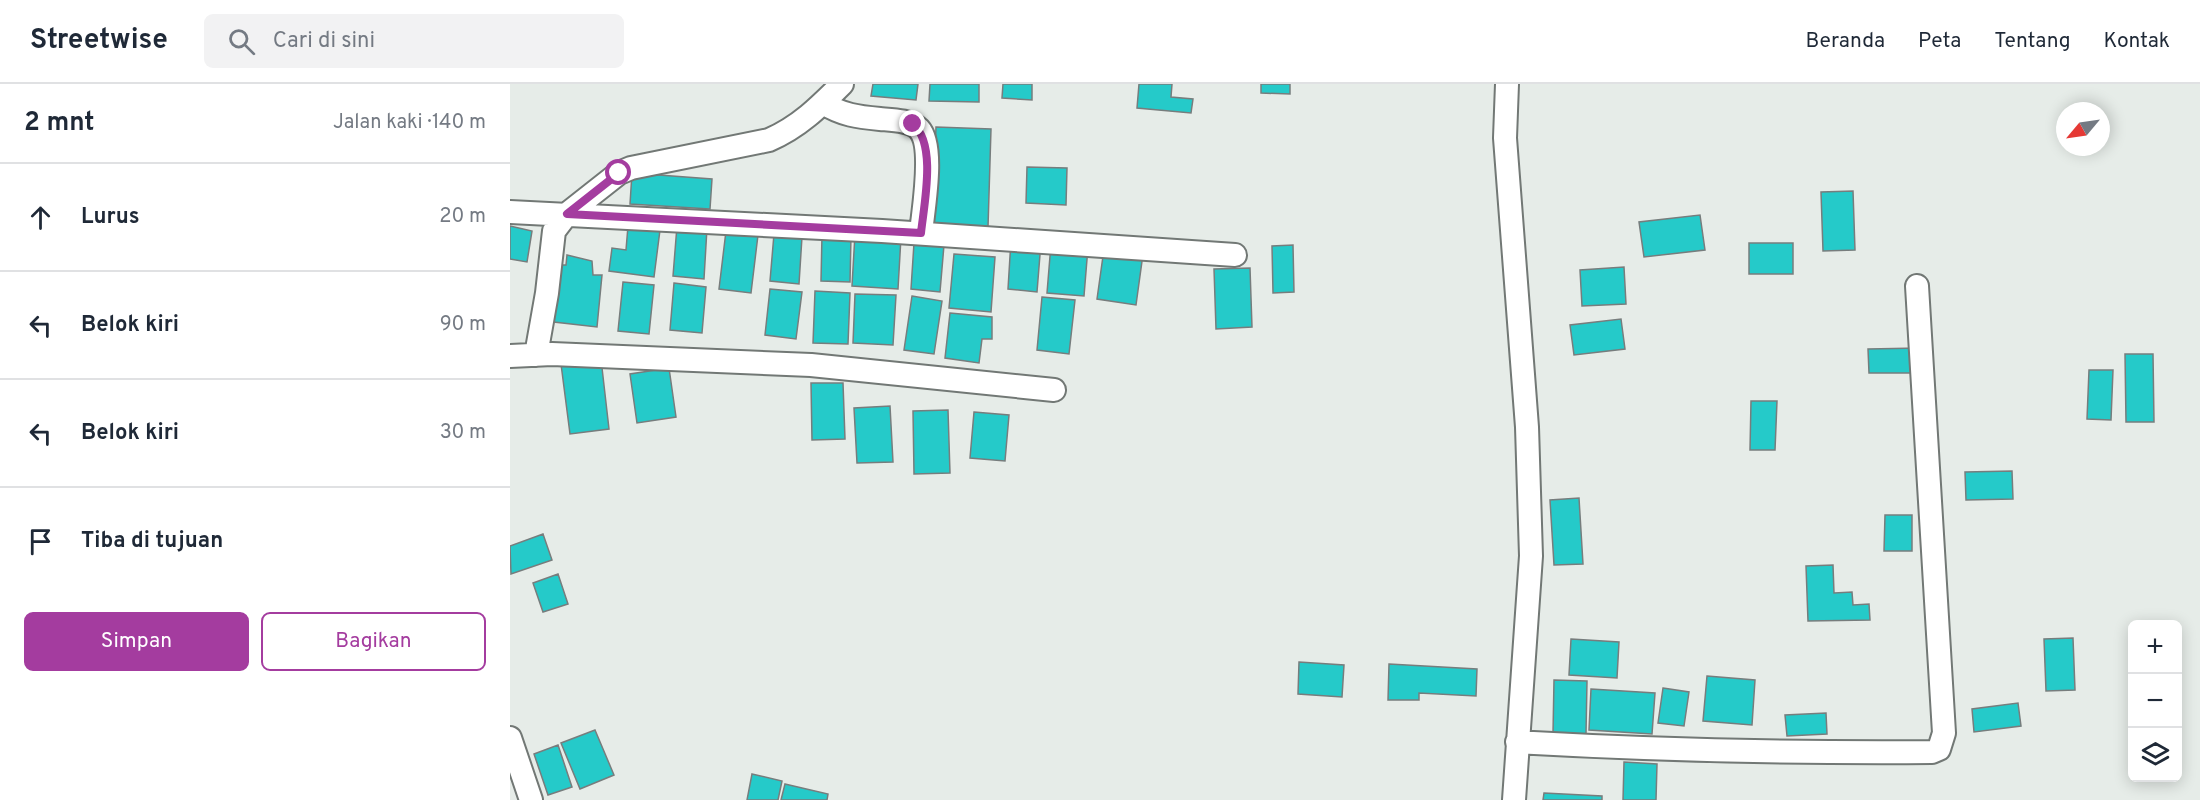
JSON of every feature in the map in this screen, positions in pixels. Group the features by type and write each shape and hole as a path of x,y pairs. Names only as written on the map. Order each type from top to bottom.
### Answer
{"street":[{"path":"536,355 544,316 554,231 567,214 619,173 631,168 769,140 799,124 842,84"},
{"path":"1507,84 1505,138 1527,427 1530,544 1514,800"},
{"path":"823,103 840,113 897,120 913,124 920,130 927,154 921,233"},
{"path":"510,212 921,233 1235,255"},
{"path":"1518,742 1613,747 1844,752 1932,752 1939,748 1944,732 1917,286"},
{"path":"510,356 811,364 1054,390"},
{"path":"510,738 531,800"}],"building":[{"path":"873,84 918,84 916,100 871,96"},
{"path":"930,84 979,84 979,102 929,101"},
{"path":"1003,84 1032,84 1032,100 1002,98"},
{"path":"1139,84 1172,84 1171,97 1193,99 1191,113 1137,108"},
{"path":"1261,84 1290,84 1290,94 1261,93"},
{"path":"936,127 991,129 988,227 932,224"},
{"path":"1027,167 1067,168 1066,205 1026,203"},
{"path":"632,173 712,179 710,209 630,204"},
{"path":"1853,191 1855,250 1823,251 1821,192"},
{"path":"1700,215 1705,250 1644,257 1639,222"},
{"path":"510,226 532,231 527,262 510,259"},
{"path":"628,226 660,230 654,277 609,271 612,248 626,250"},
{"path":"677,226 707,228 704,279 673,276"},
{"path":"726,231 758,235 751,293 719,289"},
{"path":"774,234 802,237 799,284 770,281"},
{"path":"855,234 901,237 898,289 852,286"},
{"path":"822,235 851,236 850,282 821,281"},
{"path":"1011,240 1041,242 1037,292 1008,289"},
{"path":"914,243 944,245 940,292 911,289"},
{"path":"1749,243 1793,243 1793,274 1749,274"},
{"path":"1051,244 1088,247 1084,296 1047,293"},
{"path":"1293,245 1294,292 1273,293 1272,246"},
{"path":"1104,249 1143,254 1136,305 1097,299"},
{"path":"954,254 995,257 991,312 949,308"},
{"path":"567,255 592,261 593,275 602,275 597,327 554,322 559,265 566,265"},
{"path":"1624,267 1626,304 1582,306 1580,270"},
{"path":"1250,268 1252,327 1216,329 1214,269"},
{"path":"623,282 654,285 649,334 618,331"},
{"path":"674,283 706,287 702,333 670,330"},
{"path":"770,289 802,292 796,339 765,335"},
{"path":"815,291 850,293 848,344 813,343"},
{"path":"855,294 896,295 893,345 853,343"},
{"path":"912,296 942,301 934,354 904,350"},
{"path":"1042,297 1075,300 1069,354 1037,350"},
{"path":"950,313 992,317 992,339 982,339 979,363 945,358"},
{"path":"1621,319 1625,349 1574,355 1570,325"},
{"path":"1919,348 1919,373 1869,373 1868,349"},
{"path":"2125,354 2153,354 2154,422 2126,422"},
{"path":"601,359 609,429 570,434 561,364"},
{"path":"669,368 676,417 637,423 630,374"},
{"path":"2089,370 2113,370 2111,420 2087,419"},
{"path":"811,383 843,383 845,439 812,440"},
{"path":"1751,401 1777,401 1775,450 1750,450"},
{"path":"890,406 893,462 857,463 854,408"},
{"path":"948,410 950,473 914,474 913,411"},
{"path":"974,412 1009,415 1005,461 970,458"},
{"path":"2012,471 2013,499 1966,500 1965,472"},
{"path":"1579,498 1583,564 1554,565 1550,500"},
{"path":"1885,515 1912,515 1912,551 1884,551"},
{"path":"543,534 552,560 511,574 510,546"},
{"path":"1833,565 1834,593 1852,592 1853,605 1869,604 1870,620 1808,621 1806,566"},
{"path":"558,574 568,604 543,612 533,583"},
{"path":"2073,638 2075,690 2046,691 2044,639"},
{"path":"1571,639 1619,642 1617,678 1569,675"},
{"path":"1299,662 1344,665 1342,697 1298,694"},
{"path":"1389,664 1477,669 1476,696 1419,693 1419,700 1388,700"},
{"path":"1707,676 1755,680 1752,725 1703,721"},
{"path":"1554,680 1587,681 1586,734 1553,733"},
{"path":"1663,688 1689,692 1684,726 1658,723"},
{"path":"1591,689 1655,693 1652,734 1589,730"},
{"path":"2018,703 2021,726 1974,732 1972,709"},
{"path":"1826,713 1827,734 1787,736 1785,715"},
{"path":"595,730 614,775 580,789 561,743"},
{"path":"558,745 572,787 548,795 534,754"},
{"path":"1624,762 1657,764 1656,800 1623,800"},
{"path":"752,774 782,781 778,800 747,800"},
{"path":"785,784 828,794 827,800 781,800"},
{"path":"1544,793 1602,796 1602,800 1543,800"}],"route":[{"path":"619,173 567,214 921,233 927,154 925,138 913,124"}]}
